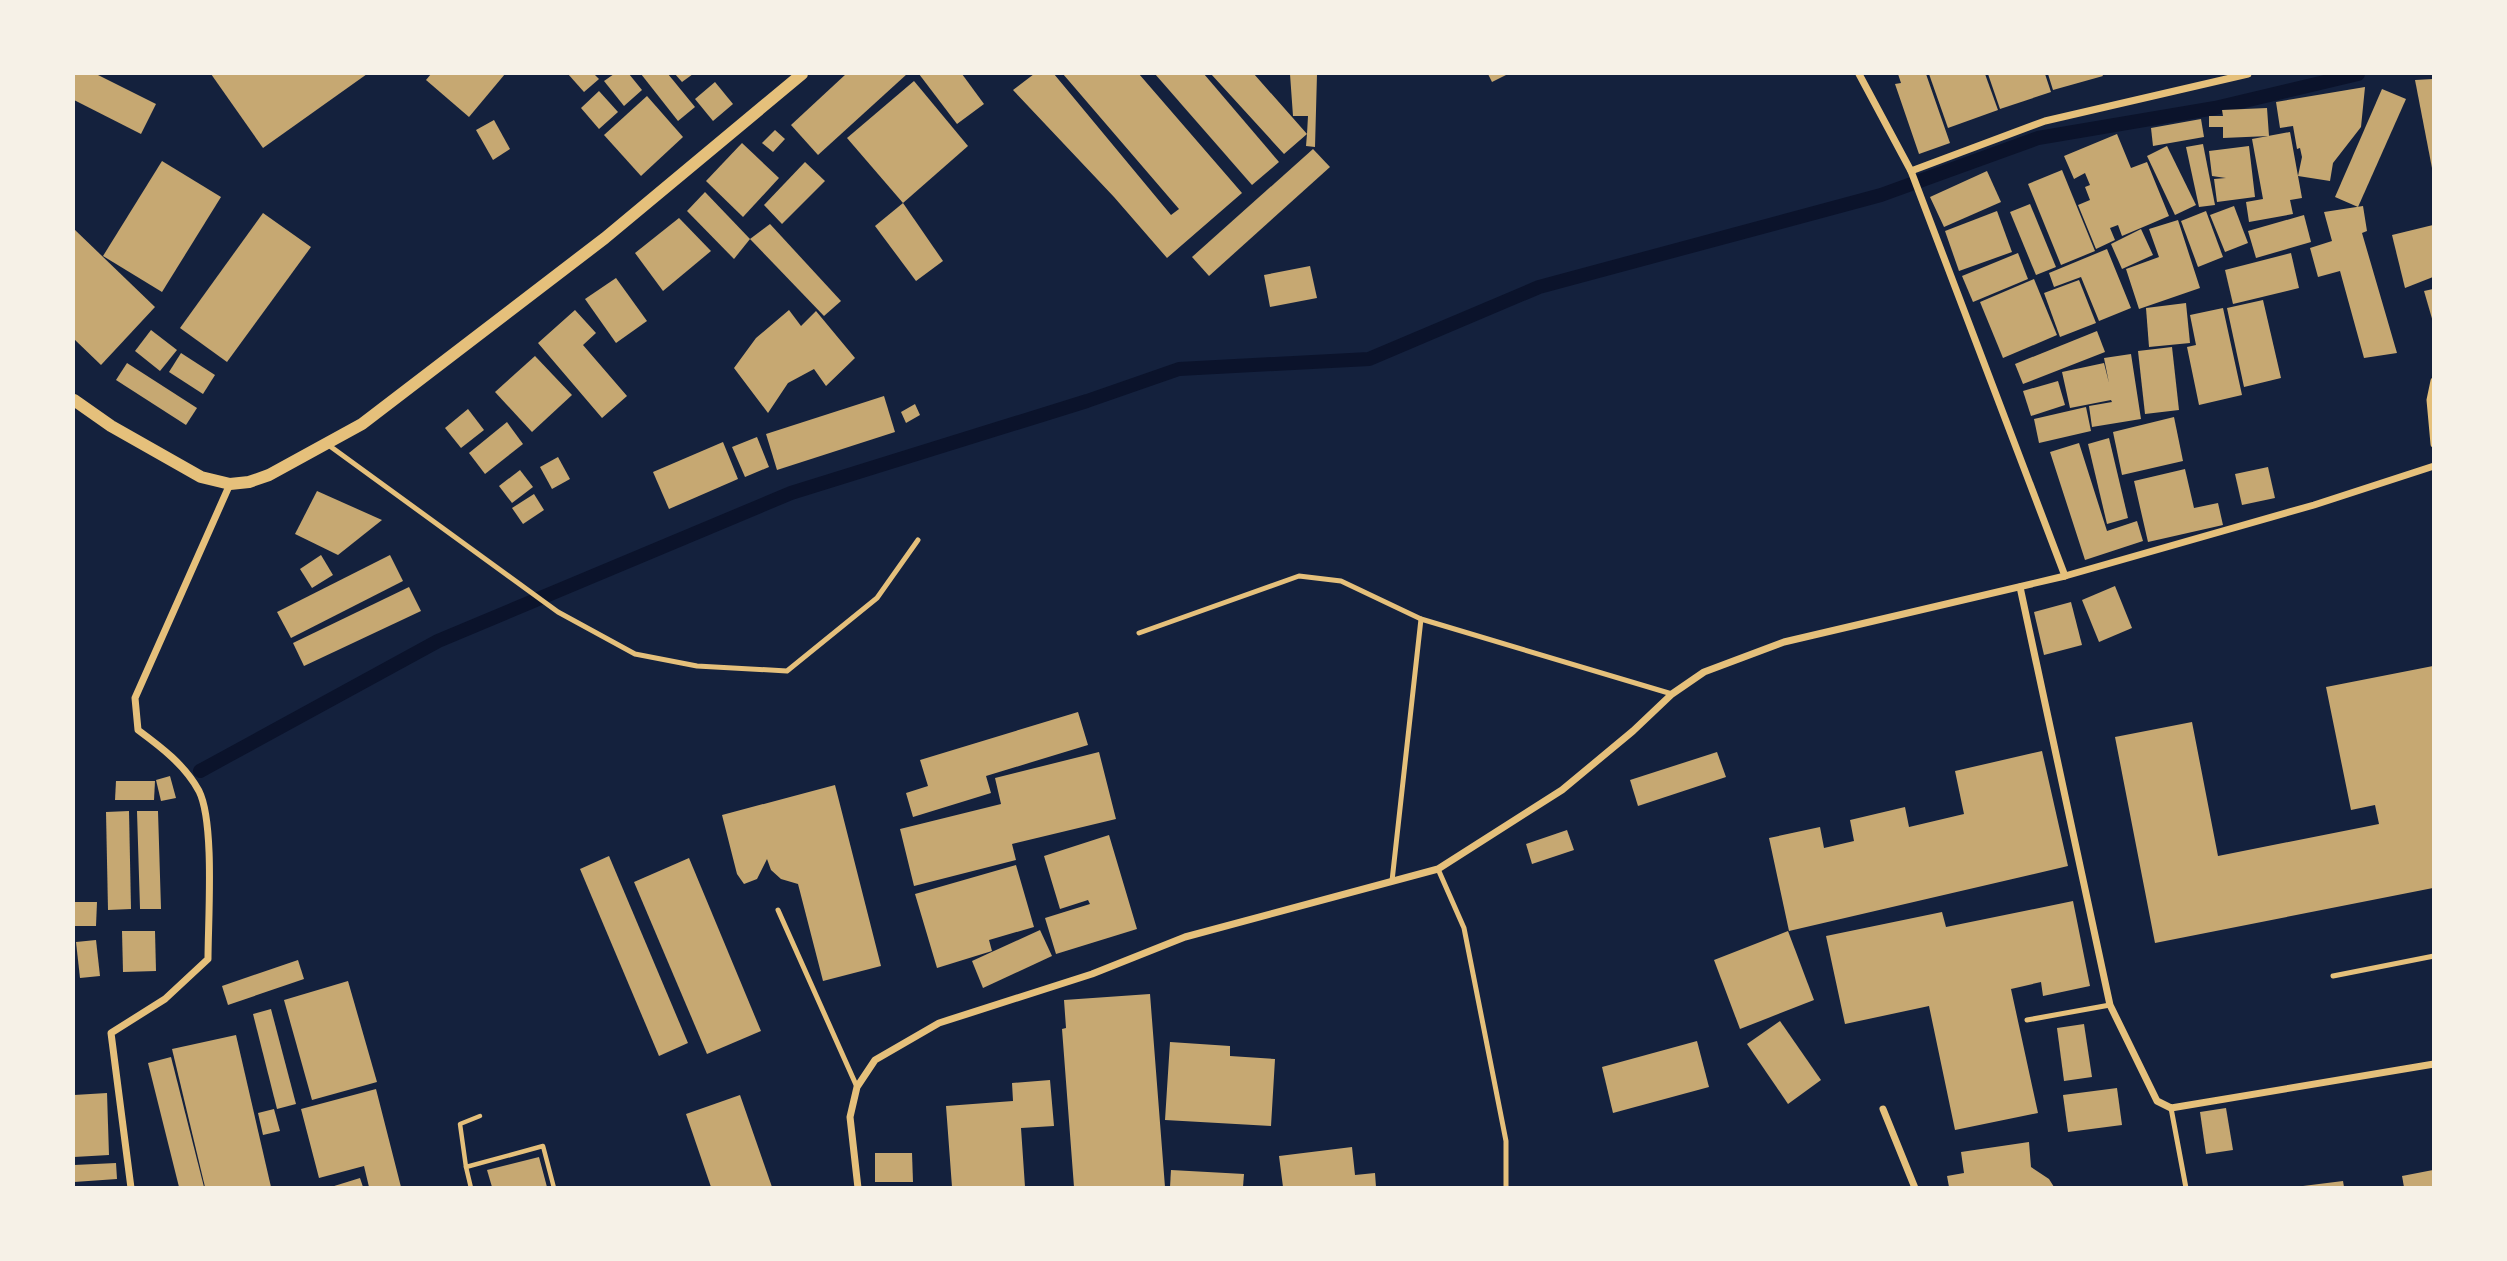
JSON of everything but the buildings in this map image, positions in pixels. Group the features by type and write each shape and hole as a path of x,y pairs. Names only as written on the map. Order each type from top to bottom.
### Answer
{"street":[{"path":"74,400 111,426 201,477 229,484 249,482 270,475 362,424 605,239 802,74"},
{"path":"1859,74 1911,171 2065,576"},
{"path":"1911,171 2045,121 2248,74"},
{"path":"2434,381 2430,400 2434,444"},
{"path":"858,1188 849,1117 857,1087 875,1060 939,1023 1092,974 1185,937 1438,870 1562,790 1633,731 1672,694 1704,672 1784,642 2065,576 2314,505 2434,466"},
{"path":"131,1188 111,1033 165,999 208,959 208,839 199,792 170,753 138,730 135,698 229,484"},
{"path":"2020,587 2110,1005 2157,1101 2171,1108 2434,1063"},
{"path":"1883,1108 1915,1188"}],"lane":[{"path":"327,444 558,612 635,653 697,666 787,671 877,598 918,540"},
{"path":"1139,633 1299,576 1341,581 1421,619 1672,694"},
{"path":"1392,881 1421,619"},
{"path":"1438,870 1464,928 1506,1141 1506,1188"},
{"path":"778,910 857,1087"},
{"path":"2333,976 2434,956"},
{"path":"2027,1020 2110,1005"},
{"path":"2171,1108 2186,1188"}],"path":[{"path":"471,1188 460,1124 480,1116"},
{"path":"466,1167 542,1146 554,1188"}],"waterway":[{"path":"200,771 438,641 791,493 1087,401 1179,369 1369,359 1539,287 1881,195 2038,138 2215,108 2358,74"}]}
